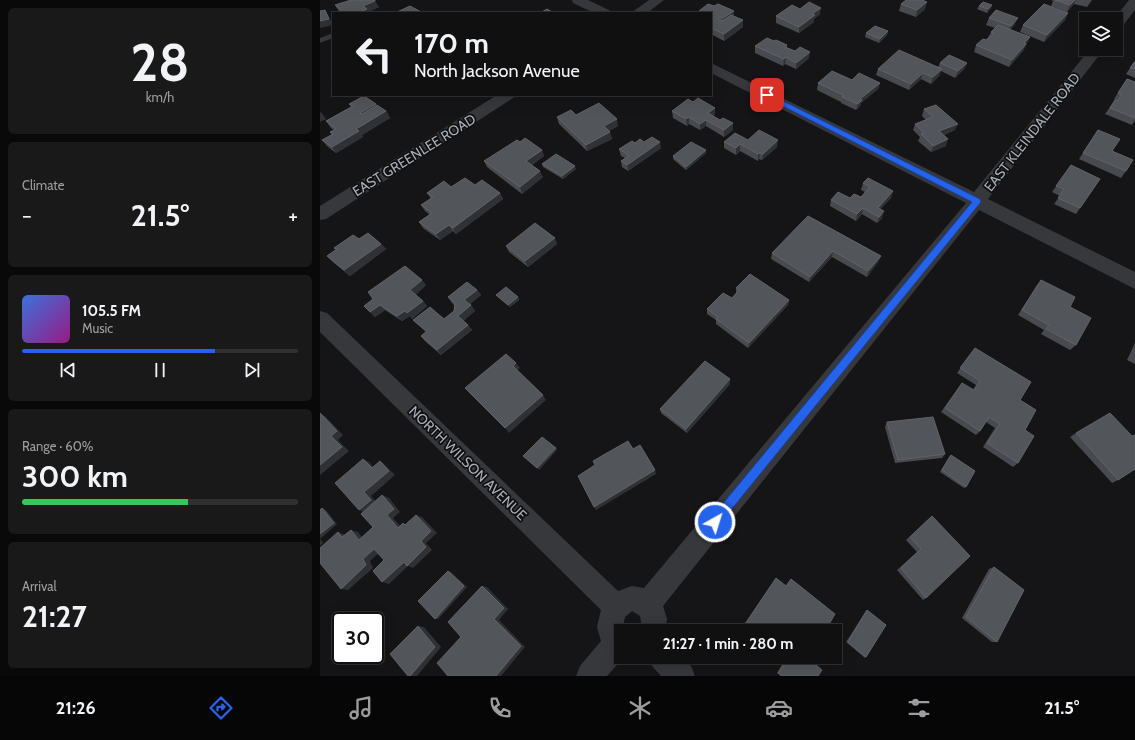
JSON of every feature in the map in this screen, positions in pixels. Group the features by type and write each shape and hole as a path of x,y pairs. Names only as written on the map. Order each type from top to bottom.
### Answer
{"street":[{"path":"578,0 602,12"},
{"path":"640,12 658,0"},
{"path":"1123,16 1135,1"},
{"name":"EAST KLEINDALE ROAD","path":"648,604 977,202 1092,56"},
{"path":"712,68 1135,281"},
{"name":"EAST GREENLEE ROAD","path":"320,214 506,96"},
{"name":"NORTH WILSON AVENUE","path":"320,319 616,607"},
{"path":"614,639 610,630 612,614 616,607 622,602 636,598 648,604 652,610 654,619 653,624"},
{"path":"590,676 614,650"},
{"path":"668,664 681,676"}],"lane":[{"path":"320,41 332,36"}],"building":[{"path":"351,0 375,0 363,6 367,9 360,12 343,12 335,5"},
{"path":"906,0 922,0 927,2 917,10 901,4"},
{"path":"1055,0 1075,0 1070,5"},
{"path":"809,2 821,8 812,14 815,15 799,27 776,16 792,5 800,9"},
{"path":"983,2 992,5 988,9 979,6"},
{"path":"708,4 714,6 718,4 734,11 723,18 720,17 717,19 722,21 731,15 743,20 724,34 712,28 712,12 699,11"},
{"path":"1044,4 1068,13 1047,35 1023,25"},
{"path":"410,6 421,12 397,12"},
{"path":"547,9 552,12 542,12"},
{"path":"325,10 329,19 320,21 320,11"},
{"path":"996,10 1018,18 1011,26 989,18"},
{"path":"998,25 1030,37 1012,60 976,45 983,39 986,40 994,33 991,32"},
{"path":"875,26 888,31 880,39 866,33"},
{"path":"767,38 787,45 785,47 795,51 800,47 810,52 796,63 786,57 784,59 755,46"},
{"path":"899,50 942,69 933,77 923,73 911,84 878,69"},
{"path":"949,55 967,63 958,71 940,63"},
{"path":"1135,61 1135,69 1130,68"},
{"path":"832,71 852,80 859,73 880,83 860,99 862,100 858,104 842,97 843,95 818,83"},
{"path":"1127,79 1135,82 1135,118 1110,108 1115,100 1118,101 1121,95 1118,93"},
{"path":"364,96 376,104 360,113 362,114 377,105 386,111 356,129 359,131 332,147 322,140 333,134 330,132 336,129 326,121 353,106 349,104"},
{"path":"698,98 715,108 708,113 720,120 723,118 733,123 724,130 706,120 700,124 689,117 686,119 672,111 688,99 693,102"},
{"path":"599,103 617,119 604,126 610,132 586,145 557,117 571,110 576,115"},
{"path":"936,105 958,124 939,131 948,139 933,146 921,134 924,133 915,124 933,117 924,109"},
{"path":"759,130 778,140 763,154 758,154 740,144 736,148 724,142 735,133 748,140"},
{"path":"1098,130 1120,139 1112,151 1133,160 1126,171 1083,153"},
{"path":"652,137 660,142 627,165 621,161 629,156 619,149 632,141 635,143 640,139 644,142"},
{"path":"525,138 542,150 526,161 540,171 520,187 484,161 517,140 520,142"},
{"path":"691,142 706,150 686,167 673,156"},
{"path":"556,154 575,166 562,176 542,164"},
{"path":"1071,165 1100,179 1080,208 1058,198 1064,189 1056,186"},
{"path":"465,178 475,185 482,180 500,193 453,228 449,225 436,234 419,222 432,213 421,205 433,197 427,193 444,181 451,187"},
{"path":"868,178 893,191 878,208 884,211 879,217 863,208 857,214 831,200 838,192 850,198 854,194 861,197 870,187 863,183"},
{"path":"808,216 881,256 868,271 833,251 810,277 772,253"},
{"path":"535,223 555,238 525,261 506,246"},
{"path":"368,233 381,244 344,270 327,256 337,249 334,248 353,235 359,239"},
{"path":"405,266 422,280 410,290 423,301 407,313 405,311 397,316 380,305 370,312 364,306 373,299 368,292"},
{"path":"750,274 789,300 749,343 716,319 718,317 707,309 723,293 732,298 739,290 736,288"},
{"path":"1041,280 1075,297 1070,307 1091,318 1076,345 1046,329 1049,325 1022,310"},
{"path":"467,282 477,290 464,300 471,305 458,316 468,325 437,350 421,336 427,331 413,320 430,307 444,319 454,311 455,303 448,297"},
{"path":"506,287 518,297 508,305 496,295"},
{"path":"975,348 1031,382 1020,400 1036,410 1025,430 1034,436 1018,463 987,443 1000,424 989,417 980,431 945,408 962,383 974,390 980,381 960,368"},
{"path":"506,354 516,363 513,366 543,395 505,428 465,388"},
{"path":"705,361 730,379 686,429 660,409"},
{"path":"320,413 337,431 331,436 342,447 320,465"},
{"path":"1110,413 1132,436 1135,435 1135,469 1118,480 1076,433"},
{"path":"933,417 945,454 898,460 887,422"},
{"path":"542,437 556,448 537,468 523,456"},
{"path":"628,441 633,449 640,445 655,470 594,507 578,476 595,465 593,461"},
{"path":"951,455 975,471 966,487 942,470"},
{"path":"363,459 372,468 380,461 389,471 364,492 371,500 359,510 335,483"},
{"path":"382,495 394,509 387,515 398,528 403,523 405,525 416,515 431,531 421,541 426,547 407,566 404,562 382,582 373,571 384,560 374,549 363,559 366,565 341,589 320,563 320,548 338,532 342,537 351,530 359,540 373,527 361,514"},
{"path":"322,508 334,523 320,534 320,510"},
{"path":"932,516 970,556 926,598 901,568 921,549 910,537"},
{"path":"994,567 1024,590 997,642 966,617"},
{"path":"448,571 464,586 435,619 418,601"},
{"path":"776,578 786,586 791,579 835,614 829,624 745,624"},
{"path":"482,586 504,608 494,619 521,646 496,676 448,676 437,663 461,637 448,622"},
{"path":"867,610 886,625 866,657 848,642"},
{"path":"418,626 435,647 410,676 408,676 390,654"},
{"path":"784,664 815,664 822,670 818,676 782,676 778,673"}],"route":[{"path":"715,522 977,202 767,95"}]}
